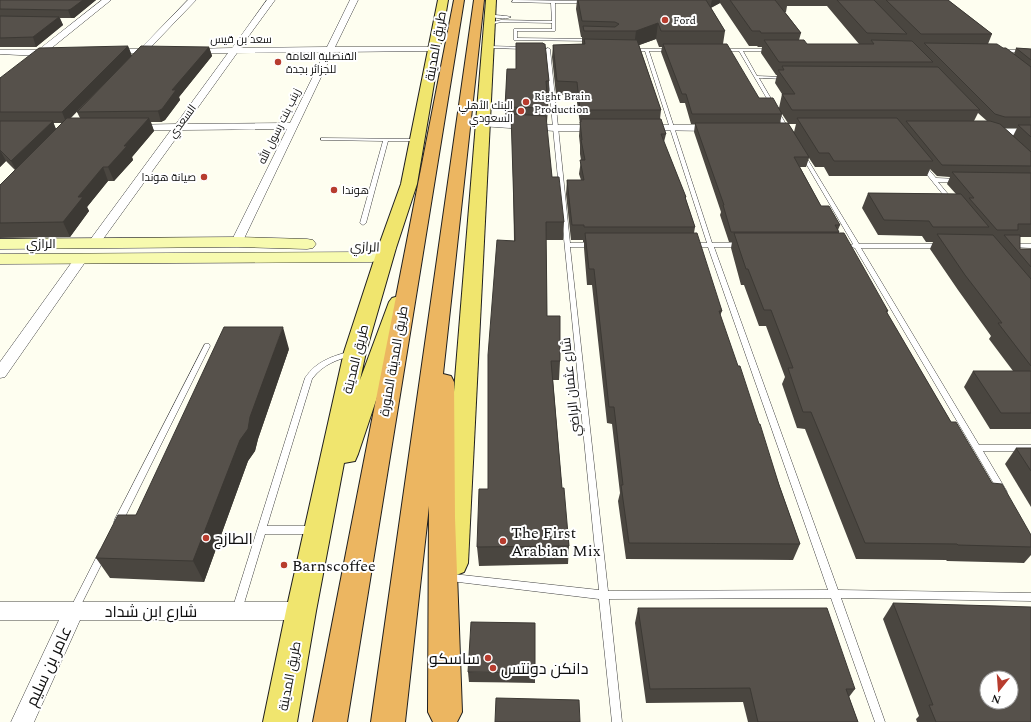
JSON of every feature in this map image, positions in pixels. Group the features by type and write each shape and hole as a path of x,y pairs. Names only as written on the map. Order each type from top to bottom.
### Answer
{"highway":[{"name":"طريق المدينة المنورة","path":"330,722 459,0"},
{"path":"388,722 444,281 475,117 488,11"},
{"path":"444,281 442,526 444,717"}],"main road":[{"name":"طريق المدينة","path":"280,722 301,611 355,352 387,248 409,184 443,0"},
{"path":"448,0 453,32"},
{"path":"475,117 488,47 488,11"},
{"path":"444,717 453,578 475,117 488,11"},
{"path":"319,530 409,274"}],"street":[{"path":"30,61 107,0"},
{"path":"132,62 192,0"},
{"name":"السعدي","path":"94,243 270,0"},
{"name":"زينب بنت رسول الله","path":"236,242 354,0"},
{"path":"63,22 79,22"},
{"name":"سعد بن قيس","path":"181,51 434,49"},
{"path":"104,51 166,51"},
{"path":"0,52 65,52"},
{"path":"475,117 555,128 610,128"},
{"path":"124,127 292,126"},
{"path":"981,126 1000,132 1031,132"},
{"path":"634,128 726,128"},
{"path":"772,128 791,130"},
{"path":"1000,132 1010,141"},
{"path":"154,258 162,242"},
{"name":"الرازي","path":"0,244 236,242 387,248"},
{"name":"الرازي","path":"0,259 372,257 387,248"},
{"path":"0,373 82,258"},
{"name":"عامر بن سليم","path":"22,722 74,610"},
{"name":"شارع ابن شداد","path":"0,611 301,611"}],"lane":[{"path":"513,1 593,2"},
{"path":"553,2 554,30 515,30 515,40 598,40"},
{"path":"488,11 501,22 553,20"},
{"path":"488,11 498,17 553,20"},
{"path":"488,47 526,48"},
{"name":"شارع عثمان الراضي","path":"548,49 617,722"},
{"path":"624,50 678,50"},
{"path":"647,50 710,245 880,722"},
{"path":"717,50 779,50"},
{"path":"740,50 791,130"},
{"path":"1003,55 997,51 1031,51"},
{"path":"757,78 788,78"},
{"path":"323,139 417,140"},
{"path":"363,223 386,140"},
{"path":"798,148 1008,499"},
{"path":"920,163 954,204"},
{"path":"934,180 964,180"},
{"path":"567,245 599,245"},
{"path":"687,245 749,245"},
{"path":"849,246 949,246"},
{"path":"1002,246 1031,246"},
{"path":"116,527 208,346"},
{"path":"237,611 309,378 316,368 323,363 355,352"},
{"path":"977,448 1031,448"},
{"path":"262,530 319,530"},
{"path":"74,610 106,548"},
{"path":"453,578 604,595 834,594 1031,597"}],"building":[{"path":"0,0 83,0 68,10 0,9"},
{"path":"578,0 706,0 725,31 661,31 658,23 636,31 584,31 583,26 615,27 619,24 615,22 582,21"},
{"path":"730,0 775,0 801,33 761,33 760,31 752,31"},
{"path":"837,0 874,0 907,34 867,33"},
{"path":"886,0 948,0 992,34 921,34"},
{"path":"0,16 59,17 33,37 0,38"},
{"path":"584,39 637,40 661,110 580,110 577,82 557,81 553,45 585,44"},
{"path":"764,40 804,40 807,44 874,44 871,40 912,41 933,62 779,62"},
{"path":"516,43 545,44 549,81 546,81 548,108 505,107 507,69 516,69"},
{"path":"924,43 997,44 1003,48 1006,48 1031,67 1031,117 1005,117 995,114"},
{"path":"663,44 727,44 759,98 773,98 782,114 692,114 686,94 682,94"},
{"path":"128,46 62,112 0,112 0,78 39,48"},
{"path":"141,46 209,47 172,90 176,90 162,109 158,111 77,112"},
{"path":"1016,48 1031,49 1031,60"},
{"path":"782,66 938,67 980,110 792,110 782,94 795,94 778,70 784,70"},
{"path":"511,114 546,116 552,177 559,177 564,222 546,222 547,316 560,316 560,361 551,361 562,488 564,488 569,546 477,547 479,489 488,489 488,355 497,240 515,241"},
{"path":"67,118 149,118 124,146 127,146 108,167 103,167 78,197 83,197 63,222 0,223 0,185"},
{"path":"797,118 897,118 933,161 834,161 829,153 819,153"},
{"path":"581,119 661,119 666,134 661,134 686,197 695,227 584,227 584,225 572,225 567,180 584,180 580,160 585,160 581,140"},
{"path":"0,121 53,121 11,161 0,150"},
{"path":"906,121 990,121 1000,124 1031,152 1031,166 942,165"},
{"path":"695,123 788,123 809,157 794,157 821,206 829,206 840,225 835,225 839,232 731,232 724,205"},
{"path":"1018,125 1031,125 1031,137"},
{"path":"952,172 1031,173 1031,224 1018,224 1018,230 997,230 969,198 974,198"},
{"path":"868,193 961,194 989,227 933,227 929,221 884,220"},
{"path":"585,233 697,233 722,311 719,311 738,366 740,366 800,544 629,543 621,485 623,485 614,407 609,407 594,269 589,269"},
{"path":"734,233 844,233 888,311 886,311 951,422 956,422 992,483 1002,484 1031,535 1031,547 957,544 865,543 811,412 803,412 788,368 793,368 771,310 764,310 748,269 746,269"},
{"path":"937,234 993,235 1031,279 1031,366 998,323 1002,323 965,275"},
{"path":"1004,235 1020,235 1020,249 1031,249 1031,267"},
{"path":"224,327 283,327 250,417 248,429 240,440 193,561 96,558 118,515 136,515"},
{"path":"973,371 1031,371 1031,413 1001,413"},
{"path":"1016,448 1031,448 1031,471"},
{"path":"893,603 1031,607 1031,722 936,722 929,705 933,705"},
{"path":"638,608 827,608 855,689 846,689 858,722 758,722 750,688 650,689"},
{"path":"471,622 535,623 535,673 468,672"},
{"path":"496,698 579,700 580,722 495,722"}],"place":[{"name":"Ford","path":"665,20"},
{"name":"القنصلية العامة للجزائر بجدة","path":"278,62"},
{"name":"Right Brain Production","path":"526,102"},
{"name":"البنك الأهلي السعودي","path":"521,111"},
{"name":"صيانة هوندا","path":"204,177"},
{"name":"هوندا","path":"334,190"},
{"name":"الطازج","path":"206,538"},
{"name":"The First Arabian Mix","path":"503,541"},
{"name":"Barnscoffee","path":"284,565"},
{"name":"ساسكو","path":"488,658"},
{"name":"دانكن دونتس","path":"493,668"}]}
